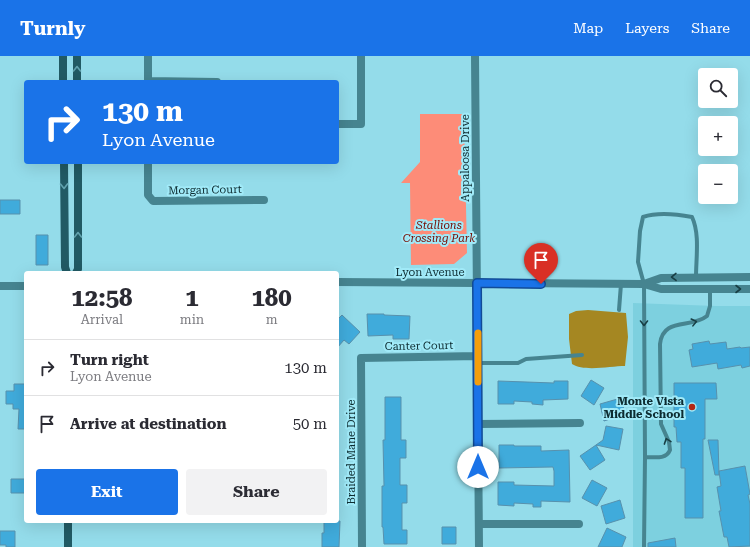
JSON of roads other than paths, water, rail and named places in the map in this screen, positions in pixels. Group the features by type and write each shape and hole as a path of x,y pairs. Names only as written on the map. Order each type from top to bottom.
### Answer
{"main road":[{"path":"63,56 63,80"},
{"path":"77,56 77,80"},
{"path":"64,164 65,267 66,271"},
{"path":"77,271 78,164"},
{"path":"68,523 68,547"}],"street":[{"path":"148,56 148,80"},
{"path":"339,124 361,124 361,56"},
{"name":"Appaloosa Drive","path":"475,56 479,547"},
{"name":"Morgan Court","path":"148,164 148,195 153,201 264,200"},
{"name":"Lyon Avenue","path":"644,284 661,278 750,277"},
{"name":"Lyon Avenue","path":"339,282 644,284 661,289 750,289"},
{"path":"0,286 24,286"},
{"name":"Canter Court","path":"361,358 478,359"},
{"name":"Braided Mane Drive","path":"361,358 362,547"},
{"path":"478,424 580,423"},
{"path":"479,524 579,524"}],"lane":[{"path":"644,547 644,284 638,262 640,231 643,217 651,214 680,214 692,217 695,222 696,237 696,277"},
{"path":"620,310 621,284"},
{"path":"644,457 665,456 670,450 669,442 661,424 660,344 662,336 665,330 670,327 699,321 707,316 710,306 710,289"},
{"path":"478,359 518,363 526,359 582,355"}],"place":[{"name":"Monte Vista Middle School","path":"692,407"}],"park label":[{"name":"Stallions Crossing Park","path":"439,231"}]}
